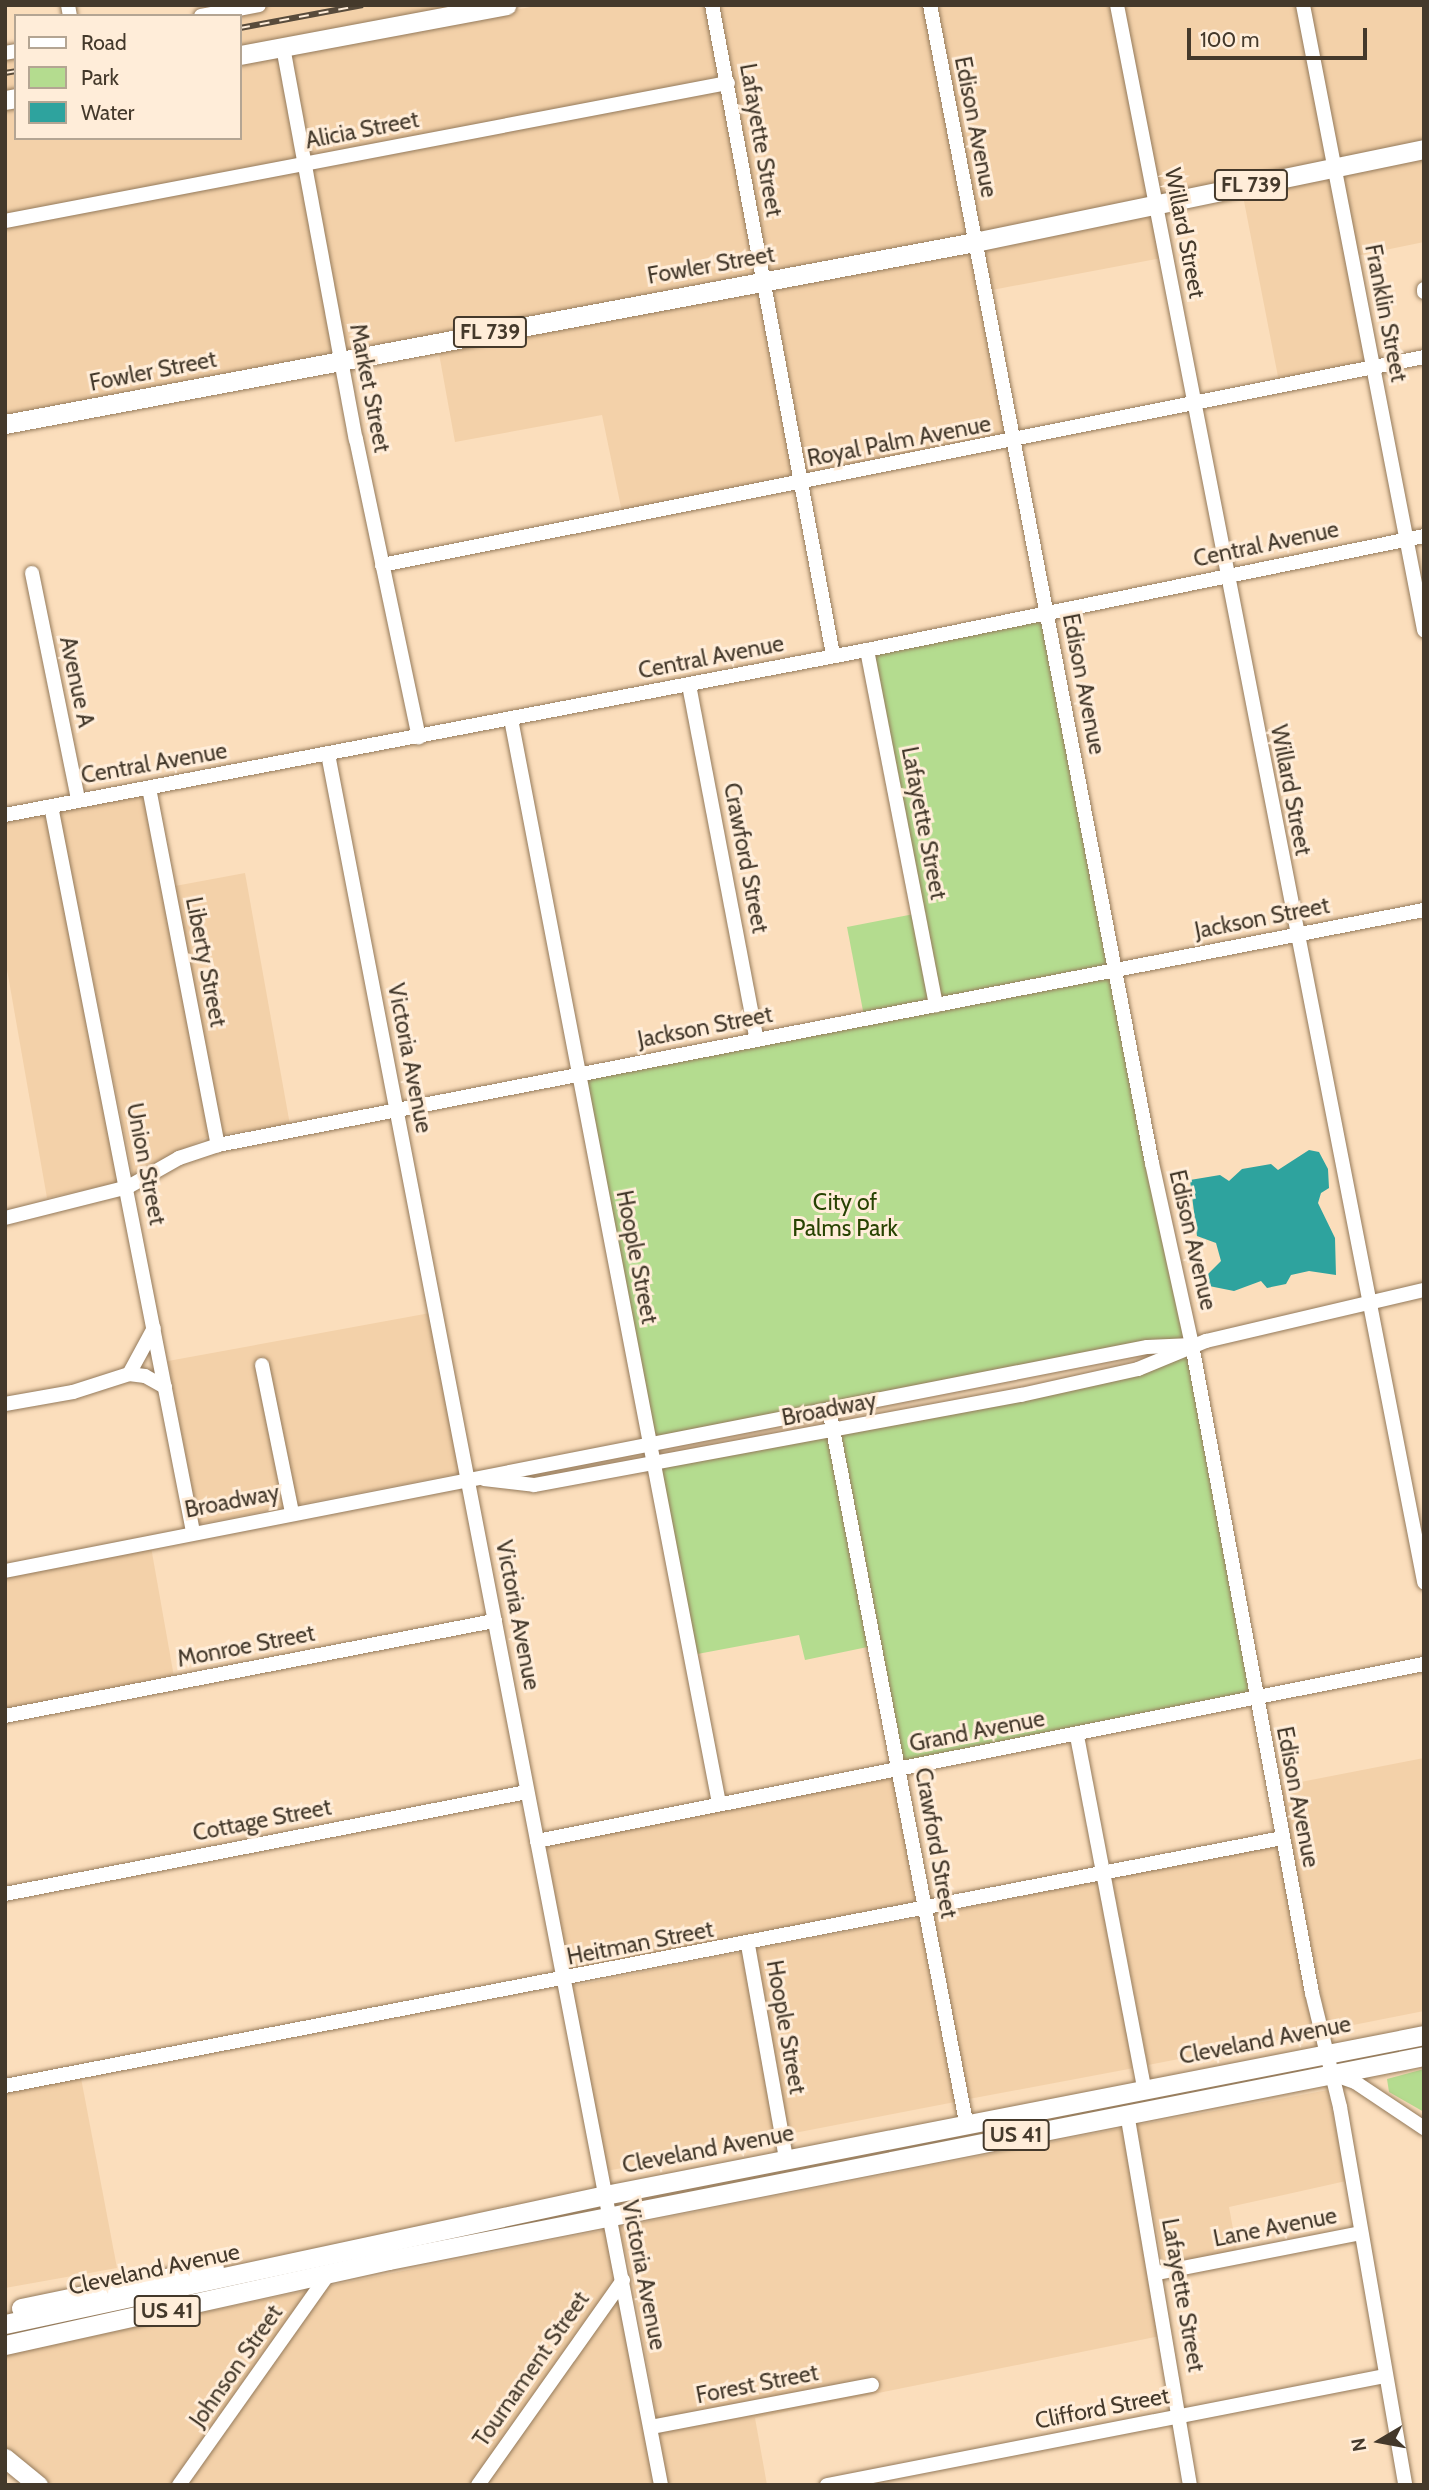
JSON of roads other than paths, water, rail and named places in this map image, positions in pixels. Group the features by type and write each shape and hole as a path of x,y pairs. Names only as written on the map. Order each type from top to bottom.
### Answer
{"main road":[{"path":"242,55 506,5"},
{"name":"Fowler Street","path":"5,424 975,242 1424,149"},
{"name":"Cleveland Avenue","path":"5,2345 329,2273 1128,2113 1326,2063 1424,2035"},
{"name":"Cleveland Avenue","path":"6,2320 605,2195 1144,2088 1326,2063 1424,2056"},
{"path":"922,2154 966,2122"},
{"path":"5,2304 67,2298 229,2265 336,2253"},
{"path":"6,2320 67,2298"},
{"path":"5,2458 31,2479"},
{"path":"5,2465 31,2479"}],"street":[{"path":"212,14 259,5"},
{"name":"Lafayette Street","path":"712,5 833,655"},
{"name":"Edison Avenue","path":"930,5 1116,970 1192,1345 1282,1838 1326,2063 1339,2107 1405,2485"},
{"name":"Willard Street","path":"1117,5 1424,1582"},
{"name":"Franklin Street","path":"1303,5 1424,630"},
{"name":"Market Street","path":"283,47 382,565 419,737"},
{"name":"Alicia Street","path":"5,221 727,83"},
{"name":"Royal Palm Avenue","path":"382,565 1195,405 1424,357"},
{"name":"Central Avenue","path":"5,815 689,685 1424,536"},
{"name":"Avenue A","path":"32,573 78,800"},
{"name":"Lafayette Street","path":"867,650 936,1005"},
{"name":"Crawford Street","path":"689,685 757,1040"},
{"name":"Hoople Street","path":"511,719 719,1803"},
{"name":"Victoria Avenue","path":"328,754 661,2485"},
{"name":"Liberty Street","path":"149,788 218,1145"},
{"name":"Union Street","path":"51,806 128,1186 193,1532"},
{"name":"Jackson Street","path":"5,1218 128,1186 179,1158 218,1145 1424,910"},
{"name":"Broadway","path":"469,1478 534,1485 655,1466 833,1431 1138,1368 1192,1345 1424,1290"},
{"path":"129,1374 154,1328"},
{"name":"Broadway","path":"5,1571 1147,1347 1192,1345"},
{"path":"262,1365 292,1513"},
{"path":"5,1404 73,1392 129,1374 145,1376 165,1387"},
{"name":"Crawford Street","path":"828,1409 966,2122"},
{"name":"Monroe Street","path":"5,1716 495,1620"},
{"name":"Grand Avenue","path":"537,1841 1424,1664"},
{"path":"1077,1735 1144,2088"},
{"name":"Cottage Street","path":"5,1894 527,1792"},
{"name":"Heitman Street","path":"5,2086 563,1981 1282,1838"},
{"name":"Hoople Street","path":"748,1945 786,2159"},
{"path":"1326,2063 1424,2128"},
{"name":"Lafayette Street","path":"1128,2113 1191,2485"},
{"name":"Lane Avenue","path":"1157,2273 1361,2233"},
{"name":"Johnson Street","path":"179,2485 329,2273"},
{"name":"Tournament Street","path":"478,2485 623,2280"},
{"name":"Clifford Street","path":"827,2485 1385,2376"},
{"name":"Forest Street","path":"651,2427 872,2385"}],"water":[{"path":"1309,1150 1319,1152 1328,1169 1329,1188 1321,1193 1318,1203 1335,1238 1336,1275 1309,1271 1291,1275 1286,1284 1267,1288 1261,1281 1234,1291 1209,1286 1207,1275 1221,1261 1216,1243 1197,1236 1190,1180 1220,1175 1229,1181 1242,1169 1271,1164 1278,1170"}],"railway":[{"path":"242,28 363,5"},
{"path":"5,73 14,71"}],"park label":[{"name":"City of Palms Park","path":"845,1215"}]}
